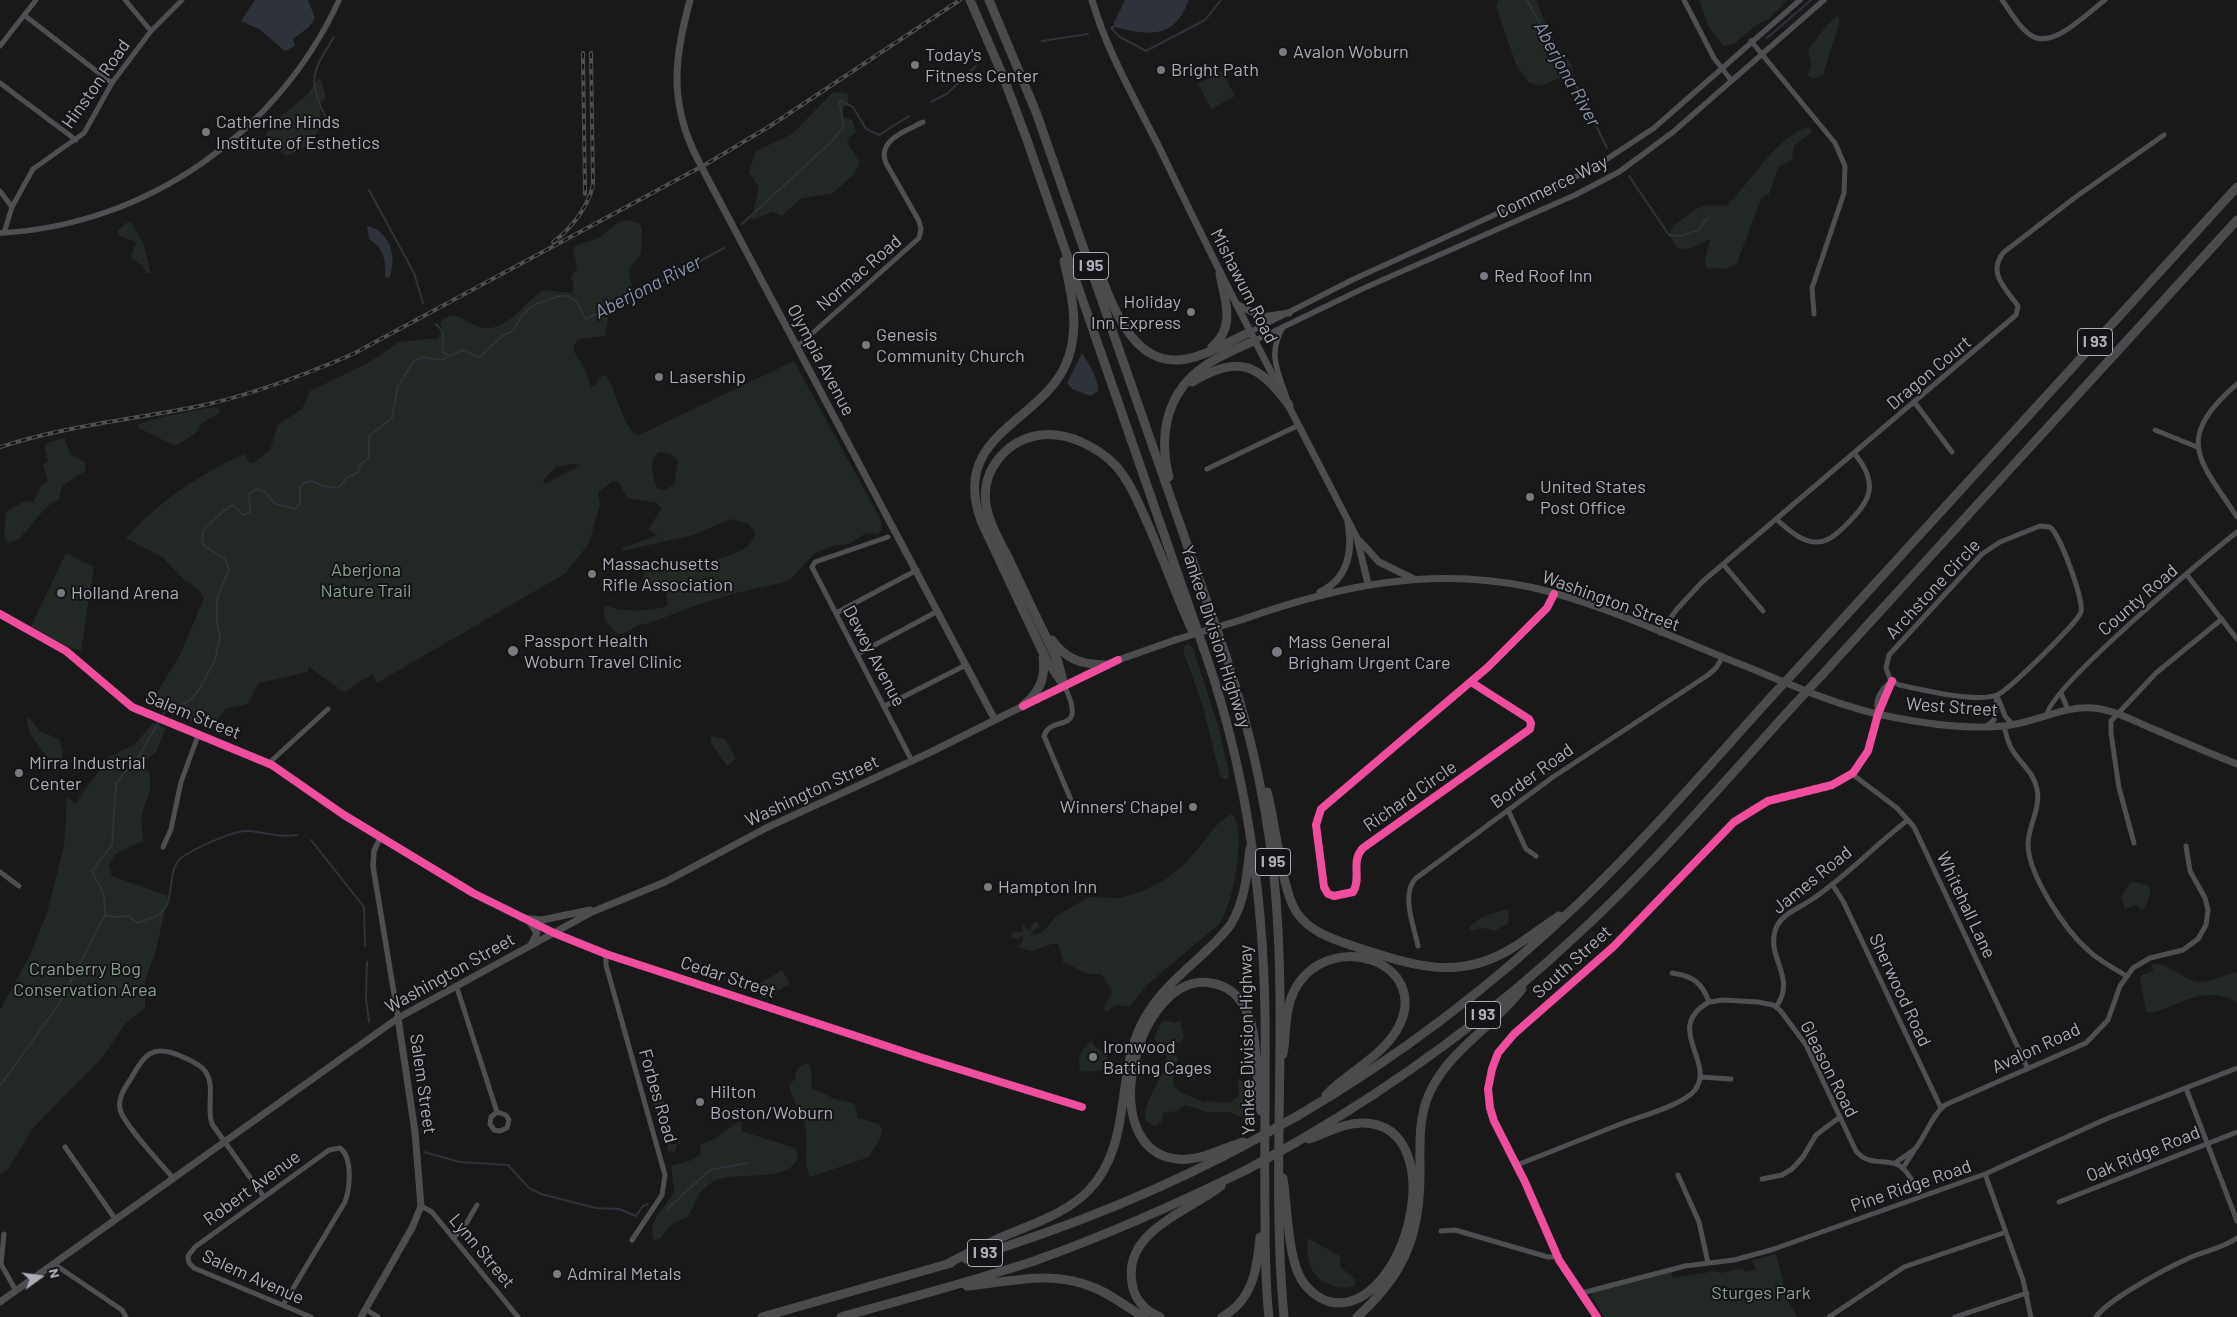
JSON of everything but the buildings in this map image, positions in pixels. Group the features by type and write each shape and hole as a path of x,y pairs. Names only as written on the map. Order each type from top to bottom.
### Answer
{"highway":[{"name":"Yankee Division Highway","path":"990,0 1020,71 1060,178 1231,672 1250,736 1269,835 1276,899 1280,1243 1284,1317"},
{"name":"Yankee Division Highway","path":"971,4 1011,96 1054,214 1215,680 1236,757 1252,835 1263,955 1265,1194 1269,1317"},
{"path":"1060,178 1115,307 1131,337 1150,353 1167,360 1184,360 1252,336"},
{"name":"I 93","path":"762,1317 1012,1245 1096,1214 1187,1175 1258,1138 1317,1104 1394,1054 1458,1007 1520,957 1634,847 2237,188"},
{"path":"1054,214 1073,304 1072,347 1060,376 995,438 987,449 979,469 976,490 982,523 1050,667 1064,685"},
{"name":"I 93","path":"841,1317 1013,1267 1089,1240 1163,1210 1236,1175 1295,1143 1358,1105 1424,1060 1531,976 1580,932 1637,876 2237,220"},
{"path":"1205,352 1219,340 1228,322 1220,274"},
{"path":"1184,535 1166,462 1164,442 1168,413 1185,386 1207,364 1252,336"},
{"path":"1185,386 1216,370 1232,367 1248,368 1266,376 1289,405"},
{"path":"1064,685 1058,662 990,520 986,492 992,469 1007,450 1027,438 1055,435 1092,447 1110,460 1126,479 1164,560 1215,680"},
{"path":"1040,624 1058,648 1070,659 1082,663 1105,665"},
{"path":"1023,706 1035,695 1042,682 1044,666 1042,651"},
{"path":"1250,736 1270,805 1292,902 1306,923 1323,935 1414,965 1435,968 1458,967 1482,962 1503,953 1575,906"},
{"path":"946,1265 992,1241 1061,1211 1083,1196 1097,1180 1109,1161 1116,1142 1127,1066 1138,1031 1162,993 1218,940 1233,920 1244,892 1252,835"},
{"path":"1279,1076 1286,1039 1288,1008 1294,991 1305,976 1323,962 1339,956 1360,956 1384,965 1396,978 1403,993 1404,1006 1400,1023 1384,1046 1338,1082 1317,1104"},
{"path":"1357,1317 1386,1288 1401,1266 1411,1242 1418,1205 1420,1126 1429,1094 1437,1079 1452,1060 1509,1005 1531,976"},
{"path":"1246,1143 1200,1157 1177,1159 1152,1150 1143,1142 1136,1130 1132,1116 1131,1093 1138,1051 1155,1014 1169,996 1180,987 1197,982 1216,984 1232,993 1243,1004 1251,1029 1258,1096 1265,1125"},
{"path":"1279,1147 1294,1256 1299,1276 1310,1290 1328,1301 1343,1304 1362,1299 1376,1289 1390,1270 1407,1233 1412,1197 1411,1170 1408,1154 1401,1142 1392,1133 1367,1123 1344,1126 1295,1143"},
{"path":"1160,1317 1144,1307 1134,1291 1131,1265 1138,1248 1156,1228 1204,1200 1236,1175"},
{"path":"1222,1317 1238,1305 1252,1283 1258,1261 1265,1194"},
{"path":"944,1288 1027,1277 1055,1277 1096,1288 1144,1317"}],"main road":[{"name":"Olympia Avenue","path":"690,0 678,47 676,80 682,120 694,152 995,720"},
{"name":"Mishawum Road","path":"1092,0 1109,45 1220,274 1357,538 1368,584"},
{"path":"1236,304 1262,317 1289,313"},
{"path":"1307,598 1330,586 1340,576 1347,564 1350,543 1345,513"},
{"path":"1357,538 1379,562 1414,579"},
{"name":"Washington Street","path":"0,1302 398,1018 457,988 602,907 665,882 766,828 912,761 1105,665 1174,640 1307,598 1368,584 1414,579 1503,584 1554,594 1722,658"},
{"name":"West Street","path":"1722,658 1829,699 1878,714 1931,724 1984,727 2004,726 2068,710 2091,708 2116,714 2237,764"},
{"path":"522,918 549,919 602,907"},
{"path":"530,922 537,933 531,945"},
{"name":"Salem Street","path":"361,1317 412,1228 421,1206 415,1132 398,1018"}],"street":[{"path":"0,46 36,0"},
{"path":"125,0 151,30"},
{"name":"Hinston Road","path":"2,233 12,207 33,169 76,140 85,131 112,82 151,30 182,0"},
{"path":"2,233 56,226 112,210 152,193 201,164 240,134 280,94 315,46 339,0"},
{"path":"1684,0 1721,68 1731,80"},
{"name":"Commerce Way","path":"1252,336 1289,313 1352,280 1594,168 1647,133 1800,0"},
{"name":"Commerce Way","path":"1252,336 1284,327 1362,289 1479,239 1602,181 1662,141 1824,0"},
{"path":"2002,0 2028,33 2045,39 2058,36 2105,0"},
{"path":"24,15 112,82"},
{"path":"1751,42 1835,143 1845,166 1844,193 1812,288 1814,314"},
{"path":"0,83 76,140"},
{"name":"Normac Road","path":"797,346 919,238 921,229 919,221 886,163 883,153 890,141 923,122"},
{"name":"Dragon Court","path":"1660,633 1686,599 1723,564 1915,403 2018,313 2017,305 2002,287 1998,277 1999,261 2004,252 2077,196 2164,135"},
{"path":"0,191 12,207"},
{"path":"1284,327 1275,342 1274,355 1289,405"},
{"path":"2237,384 2223,398 2204,423 2198,435 2197,447 2203,466 2237,517"},
{"path":"1915,403 1952,452"},
{"path":"1207,469 1299,425"},
{"path":"2155,430 2197,447"},
{"path":"1776,520 1808,541 1817,543 1832,538 1863,508 1869,496 1869,487 1863,465 1855,454"},
{"name":"Archstone Circle","path":"1892,681 1886,668 1889,655 1982,554 2004,540 2038,526 2048,526 2059,536 2081,600 2081,612 2074,622 2019,678 1997,696"},
{"name":"County Road","path":"2047,715 2051,704 2120,632 2237,532"},
{"name":"Dewey Avenue","path":"888,537 813,564 813,569 912,761"},
{"path":"1723,564 1763,611"},
{"path":"836,613 917,570"},
{"path":"2187,575 2237,639"},
{"name":"Richard Circle","path":"1471,682 1529,719 1532,723 1530,729 1362,848 1356,857 1356,885 1354,891 1348,894 1329,894 1324,888 1316,830 1316,820 1321,808 1471,682 1548,608 1554,594"},
{"path":"858,654 938,611"},
{"name":"Salem Street","path":"0,614 61,648 127,704 269,763 380,838 373,855 373,866 398,1018"},
{"path":"2134,843 2119,788 2111,721 2156,673 2222,619"},
{"name":"Border Road","path":"1418,946 1408,896 1413,881 1553,777 1708,675 1717,667 1722,658"},
{"path":"885,706 966,665"},
{"path":"1878,714 1892,681 1899,685 1944,694 1997,696"},
{"path":"1064,685 1074,706 1073,714 1067,720 1046,731 1044,736 1074,807"},
{"path":"2061,693 2068,710"},
{"path":"1997,696 2003,712 2013,725"},
{"path":"1984,727 1990,725 1994,720 1997,696"},
{"path":"269,763 328,709"},
{"name":"South Street","path":"1597,1317 1556,1257 1517,1165 1494,1121 1488,1095 1492,1069 1498,1054 1508,1041 1613,947 1734,822 1761,804 1826,787 1852,774 1868,751 1878,714"},
{"path":"2004,726 2010,746 2030,773 2037,790 2038,804 2028,848 2040,883 2053,906 2080,943 2094,956 2126,976"},
{"path":"163,847 171,829 181,782 199,733"},
{"name":"Whitehall Lane","path":"1852,774 1890,803 1908,820 1921,840 2028,1069"},
{"path":"1508,810 1526,849 1536,856"},
{"name":"James Road","path":"1776,1008 1783,998 1785,989 1774,941 1777,926 1784,916 1832,884 1908,820"},
{"name":"Cedar Street","path":"380,838 492,904 554,933 606,954 926,1059 1082,1107"},
{"name":"Avalon Road","path":"1903,1168 1942,1108 1971,1092 2074,1050 2095,1036 2108,1020 2126,976 2146,959 2186,948 2200,936 2205,928 2208,906 2190,871 2186,846"},
{"path":"0,872 18,886"},
{"name":"Sherwood Road","path":"1832,884 1843,901 1942,1108"},
{"name":"Forbes Road","path":"606,954 606,964 665,1175 662,1195 632,1240"},
{"path":"1672,973 1688,976 1699,982 1709,1002"},
{"path":"457,988 497,1112"},
{"path":"1517,1165 1684,1099 1696,1088 1700,1077 1689,1025 1695,1013 1709,1002 1743,1000 1763,1003 1776,1008"},
{"name":"Gleason Road","path":"1776,1008 1789,1021 1806,1046 1859,1155 1874,1162 1894,1163 1903,1168"},
{"path":"174,1179 126,1121 120,1108 124,1090 140,1062 149,1054 160,1050 170,1051 198,1064 204,1070 210,1083 211,1120 264,1196"},
{"name":"Pine Ridge Road","path":"1582,1293 1686,1266 1759,1254 1985,1174 2099,1122 2237,1068"},
{"path":"1700,1077 1732,1079"},
{"path":"2186,1088 2237,1221"},
{"path":"1762,1179 1782,1175 1792,1169 1803,1157 1816,1135 1840,1117"},
{"name":"Oak Ridge Road","path":"2059,1202 2237,1132"},
{"path":"65,1147 116,1220"},
{"name":"Robert Avenue","path":"188,1259 192,1249 264,1196 329,1150 340,1148 345,1152 347,1162 349,1185 345,1202 282,1304"},
{"name":"Avalon Road","path":"1894,1163 1915,1149"},
{"path":"1903,1168 1920,1197"},
{"path":"1985,1174 2027,1292 2031,1317"},
{"path":"1678,1175 1697,1215 1708,1263"},
{"path":"453,1238 463,1229 477,1205"},
{"name":"Lynn Street","path":"421,1206 430,1211 518,1317"},
{"path":"1441,1232 1456,1230 1549,1257 1556,1257"},
{"path":"1829,1317 1904,1267 2006,1232"},
{"path":"4,1234 1,1264 16,1291"},
{"path":"2096,1317 2108,1304 2178,1264 2194,1256 2221,1248 2237,1238"},
{"name":"Salem Avenue","path":"188,1259 194,1268 311,1317"},
{"path":"54,1264 122,1310 126,1317"},
{"path":"1955,1317 2027,1292"},
{"path":"365,1309 378,1317"}],"green space":[{"path":"1498,0 1536,0 1553,40 1571,63 1575,80 1556,79 1541,86 1528,82 1516,64 1496,7"},
{"path":"1699,0 1788,0 1768,19 1755,26 1734,44 1723,46 1708,26"},
{"path":"1837,16 1840,20 1823,75 1813,79 1808,75 1811,64 1808,50"},
{"path":"1222,71 1235,96 1211,109 1198,84"},
{"path":"320,77 326,97 320,103 321,128 306,146 287,156 267,142 266,133 282,115 306,96"},
{"path":"832,93 848,94 848,102 841,113 845,118 852,120 856,132 849,137 847,142 860,163 853,175 833,193 800,199 782,216 773,212 751,220 759,188 749,172 756,151 792,134"},
{"path":"1810,127 1813,131 1794,146 1792,159 1778,168 1769,194 1761,199 1737,263 1725,269 1709,268 1706,266 1705,259 1710,239 1688,249 1677,248 1669,235 1673,226 1696,209 1708,205 1726,206 1775,149 1786,139"},
{"name":"Aberjona Nature Trail","path":"628,220 639,223 642,229 641,253 629,270 633,294 609,315 605,336 578,339 574,347 591,386 595,386 601,376 606,376 628,426 639,435 794,361 882,522 881,531 877,534 866,533 849,544 832,546 815,553 791,579 785,582 736,593 697,605 650,623 638,625 618,635 605,618 604,610 606,606 622,610 636,610 659,608 668,605 664,583 657,583 648,591 644,589 643,577 647,565 665,560 703,561 722,558 747,546 753,540 755,533 748,524 730,519 694,535 622,551 622,548 658,535 648,530 661,509 657,503 627,498 619,483 613,481 598,492 600,505 589,543 566,573 377,683 372,674 344,692 309,667 308,672 259,683 247,704 226,709 214,724 207,727 152,707 151,702 180,655 204,598 162,557 126,538 138,525 180,490 212,470 244,454 249,462 253,463 270,450 278,425 302,409 310,391 368,363 399,342 438,338 443,330 440,323 452,316 483,328 498,326 513,317 537,294 544,290 572,293 574,285 571,277 577,268 573,248 600,237 615,224","holes":["659,452 671,454 678,461 674,485 664,490 657,489 652,471 653,459","573,464 581,465 544,484 543,480 556,467"]},
{"path":"131,222 143,242 151,273 147,273 142,266 131,258 136,242 120,236 117,231 126,223"},
{"path":"214,407 219,409 219,413 202,423 195,434 175,446 137,427 139,424 161,417"},
{"path":"64,438 70,453 85,463 85,471 62,486 59,499 45,509 21,536 9,543 4,536 6,512 25,501 33,502 42,485 48,481 43,465 48,461 44,447 50,442"},
{"path":"66,553 94,567 81,651 66,646 31,626"},
{"path":"1187,644 1193,648 1218,725 1229,772 1228,779 1223,779 1220,776 1203,707 1184,653 1184,648"},
{"path":"27,718 30,718 39,731 59,739 63,751 61,766 57,766 37,744 29,730"},
{"name":"Cranberry Bog Conservation Area","path":"153,723 166,728 156,752 143,762 148,770 151,784 142,817 143,841 115,854 109,865 112,876 168,896 156,950 145,981 145,1008 126,1023 101,1059 33,1128 8,1169 0,1174 0,1010 30,955 47,913 64,846 67,796 75,804 107,760 106,758 134,745"},
{"path":"711,736 725,739 736,758 727,766 711,743"},
{"path":"1229,815 1233,815 1237,824 1239,838 1233,887 1224,915 1219,924 1148,984 1129,1007 1117,1005 1105,1012 1104,1006 1113,992 1101,974 1088,974 1063,962 1058,944 1052,944 1031,951 1017,947 1022,943 1023,936 1017,939 1011,937 1013,932 1023,932 1022,924 1029,930 1036,921 1040,926 1033,931 1031,936 1043,932 1055,917 1089,897 1120,898 1145,890 1166,879 1186,863 1217,825"},
{"path":"2131,881 2148,885 2151,890 2146,906 2142,910 2136,905 2125,909 2121,897"},
{"path":"1506,909 1509,912 1508,924 1494,931 1485,928 1469,931 1469,927 1478,920"},
{"path":"2152,965 2167,967 2196,982 2237,972 2237,1003 2224,997 2210,995 2184,1001 2162,1010 2146,1012 2140,979 2142,975 2153,971"},
{"path":"782,970 790,984 767,997 759,984"},
{"path":"1165,1020 1175,1023 1180,1020 1184,1036 1181,1042 1174,1043 1173,1045 1178,1059 1173,1069 1174,1086 1180,1092 1206,1103 1207,1101 1229,1103 1239,1096 1238,1079 1242,1081 1247,1096 1245,1116 1239,1117 1230,1112 1206,1112 1186,1105 1177,1111 1163,1113 1162,1121 1155,1127 1145,1120 1148,1103 1166,1063 1165,1051 1154,1038 1160,1024"},
{"name":"Ironwood Batting Cages","path":"1092,1041 1094,1046 1105,1052 1107,1066 1099,1071 1081,1072 1080,1054"},
{"path":"644,1061 649,1076 663,1096 671,1144 677,1144 675,1152 667,1151 668,1145 665,1143 641,1063"},
{"path":"807,1063 811,1069 812,1088 835,1099 855,1104 858,1118 879,1124 882,1129 880,1139 869,1157 810,1177 807,1166 805,1124 789,1085 795,1079 798,1069"},
{"path":"740,1121 742,1122 741,1131 795,1148 798,1156 793,1165 785,1171 773,1174 733,1177 711,1183 701,1191 687,1217 672,1224 660,1239 654,1240 652,1226 674,1191 671,1166 692,1160 700,1155 701,1144 712,1140"},
{"path":"1308,1238 1340,1256 1340,1267 1356,1279 1355,1285 1344,1288 1338,1287 1325,1282 1315,1274 1308,1258"},
{"name":"Sturges Park","path":"1776,1254 1788,1300 1797,1317 1604,1317 1592,1297 1593,1291 1672,1271 1672,1278 1716,1271 1721,1273 1743,1268 1744,1272 1756,1270 1752,1260"}],"shaded area":[{"path":"255,0 308,0 315,18 309,27 293,39 295,46 285,51 259,29 241,21"},
{"path":"1125,0 1189,0 1176,22 1160,32 1150,33 1115,27 1114,23"},
{"path":"367,226 381,233 390,246 393,262 389,278 385,277 383,255 378,247 369,239"},
{"path":"1082,353 1093,371 1098,386 1098,391 1091,396 1072,389 1067,383"}],"waterway":[{"name":"Aberjona River","path":"1115,26 1111,28 1120,37 1146,51 1205,20 1221,0"},
{"name":"Aberjona River","path":"1527,0 1550,42 1558,51 1560,61 1567,67 1607,148"},
{"name":"Aberjona River","path":"1767,38 1811,0"},
{"name":"Aberjona River","path":"1042,41 1088,34"},
{"path":"325,116 319,103 314,83 317,66 334,37"},
{"name":"Aberjona River","path":"931,102 948,93 976,66"},
{"name":"Aberjona River","path":"742,224 829,144 844,127 839,100 853,107 866,129 879,135 909,116"},
{"name":"Aberjona River","path":"1629,176 1669,235 1681,236 1698,230 1707,219"},
{"path":"369,190 414,273 423,303"},
{"name":"Aberjona River","path":"0,1086 59,1004 105,915 104,895 92,871 112,845 116,783 139,756 165,711 189,701 199,690 215,660 220,637 217,622 217,599 229,569 225,559 204,546 202,540 204,529 229,506 234,506 243,515 250,512 249,494 256,489 265,492 275,504 295,509 300,504 300,488 304,483 312,481 323,486 338,488 347,478 358,472 360,465 369,457 369,436 392,418 398,386 415,360 424,357 440,360 464,350 477,357 481,356 502,336 513,331 522,315 529,308 560,296 567,296 574,300 586,319 641,293 724,248"},
{"path":"436,324 443,334 442,352 449,355"},
{"path":"105,915 116,917 129,916 138,923 156,916 163,911 167,904 174,869 178,862 184,856 215,840 242,831 297,835"},
{"path":"311,840 364,907 365,946"},
{"path":"367,962 366,998 369,1022"},
{"path":"424,1152 460,1162 508,1165 529,1188 541,1194 596,1208 619,1209 636,1216 643,1206 648,1204"},
{"path":"667,1209 710,1170 747,1163"}],"railway":[{"path":"0,447 70,429 190,408 232,398 313,371 353,354 708,163 770,126 960,0"},
{"path":"583,53 585,194"},
{"path":"553,242 567,230 583,209 593,185 591,53"}],"cycle path":[{"path":"1471,682 1529,719 1531,723 1530,729 1363,848 1357,858 1357,881 1353,892 1334,896 1328,894 1324,887 1316,825 1321,809 1488,667 1547,608 1554,594"},
{"path":"0,614 66,651 132,707 272,765 344,815 473,893 554,933 606,954 926,1059 1082,1107"},
{"path":"1023,706 1118,660"},
{"path":"1597,1317 1559,1260 1525,1182 1494,1121 1490,1108 1488,1089 1498,1053 1514,1034 1613,947 1734,822 1768,801 1832,785 1853,773 1868,751 1878,714 1892,681"}],"place":[{"name":"Avalon Woburn","path":"1283,52"},
{"name":"Today's Fitness Center","path":"915,65"},
{"name":"Bright Path","path":"1161,70"},
{"name":"Catherine Hinds Institute of Esthetics","path":"206,132"},
{"name":"Red Roof Inn","path":"1484,276"},
{"name":"Holiday Inn Express","path":"1191,312"},
{"name":"Genesis Community Church","path":"866,345"},
{"name":"Lasership","path":"659,377"},
{"name":"United States Post Office","path":"1530,497"},
{"name":"Massachusetts Rifle Association","path":"592,574"},
{"name":"Holland Arena","path":"61,593"},
{"name":"Passport Health Woburn Travel Clinic","path":"513,651"},
{"name":"Mass General Brigham Urgent Care","path":"1277,652"},
{"name":"Mirra Industrial Center","path":"19,773"},
{"name":"Winners' Chapel","path":"1193,807"},
{"name":"Hampton Inn","path":"988,887"},
{"name":"Ironwood Batting Cages","path":"1093,1057"},
{"name":"Hilton Boston/Woburn","path":"700,1102"},
{"name":"Admiral Metals","path":"557,1274"}]}
